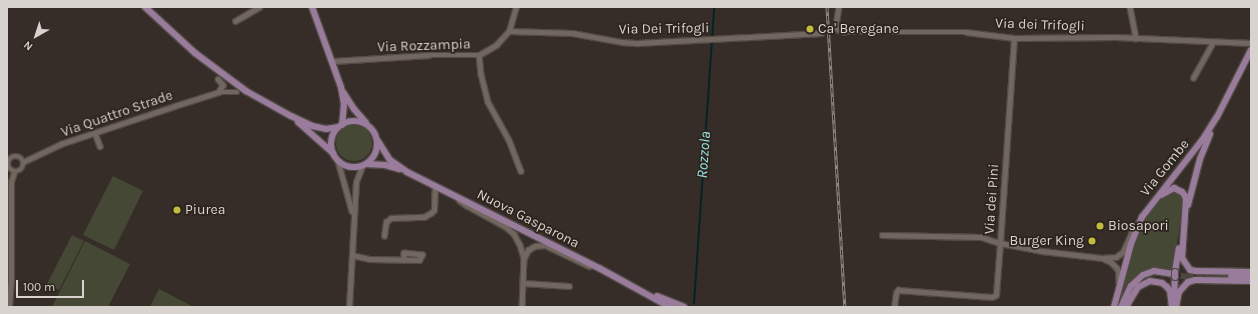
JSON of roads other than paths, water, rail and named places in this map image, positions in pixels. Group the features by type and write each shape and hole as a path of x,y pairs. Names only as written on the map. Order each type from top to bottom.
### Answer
{"main road":[{"path":"145,7 172,33 217,70 246,91 291,116 321,129 340,126 355,121 369,126"},
{"path":"312,7 340,87 344,104 340,126 332,139 333,153"},
{"name":"Via Gombe","path":"1114,307 1131,244 1142,217 1190,158 1217,117 1251,50"},
{"name":"Nuova Gasparona","path":"340,87 354,109 373,130 378,142 390,160 407,172 599,268 670,307"},
{"path":"291,116 333,153 338,161"},
{"path":"1174,307 1174,274 1184,226 1200,159 1217,117"},
{"path":"364,165 375,155 378,142"},
{"name":"Nuova Gasparona","path":"338,161 347,166 385,166 407,172"},
{"path":"1142,217 1162,195 1170,190 1177,189 1182,192 1186,200 1182,258 1190,270 1251,272"},
{"path":"1121,307 1131,286 1143,275 1154,271 1174,274"},
{"path":"1230,277 1251,276"},
{"path":"1126,307 1138,287 1150,281 1162,283 1170,291 1174,307"},
{"path":"1174,307 1182,287 1190,282 1251,281"},
{"name":"Nuova Gasparona","path":"638,289 684,307"}],"street":[{"path":"235,21 259,7"},
{"name":"Via Rozzampia","path":"331,60 429,55 480,55 496,45 509,31 516,7"},
{"name":"Via dei Trifogli","path":"839,7 836,27 844,32 966,32 1014,38 1136,38 1213,42 1251,42"},
{"path":"1130,7 1136,38"},
{"name":"Via Dei Trifogli","path":"509,31 572,33 622,42 707,40 821,33"},
{"name":"Via dei Pini","path":"882,235 981,237 1000,243 1014,38"},
{"path":"1192,78 1213,42"},
{"path":"480,55 481,74 488,102 509,140 521,171"},
{"path":"218,79 223,85 219,92"},
{"name":"Via Quattro Strade","path":"23,162 61,144 219,92 237,92"},
{"path":"95,133 100,146"},
{"path":"9,307 12,280 11,182 14,172 22,168 23,162 20,158 15,156 9,161 8,166 14,172"},
{"path":"338,161 353,216"},
{"path":"349,307 353,216 357,178 364,165"},
{"path":"384,236 386,222 391,218 424,217 431,213 434,210 435,186"},
{"path":"453,195 466,206 506,227 514,234 520,245 524,258 522,307"},
{"path":"894,307 896,293 898,290 992,297 996,295 1000,243 1042,251 1102,258 1120,256 1126,248 1132,232 1142,217"},
{"path":"524,258 528,250 535,246 545,245 582,263 599,268"},
{"path":"352,256 404,260"},
{"path":"1102,258 1114,264 1119,272 1118,295"},
{"path":"523,283 569,286"}],"waterway":[{"name":"Rozzola","path":"694,304 714,7"}],"tunnel":[{"path":"1172,274 1187,277 1230,277"}],"railway":[{"path":"827,7 845,307"}],"place":[{"name":"Ca' Beregane","path":"810,29"},
{"name":"Piurea","path":"177,210"},
{"name":"Biosapori","path":"1100,226"},
{"name":"Burger King","path":"1092,241"}]}
